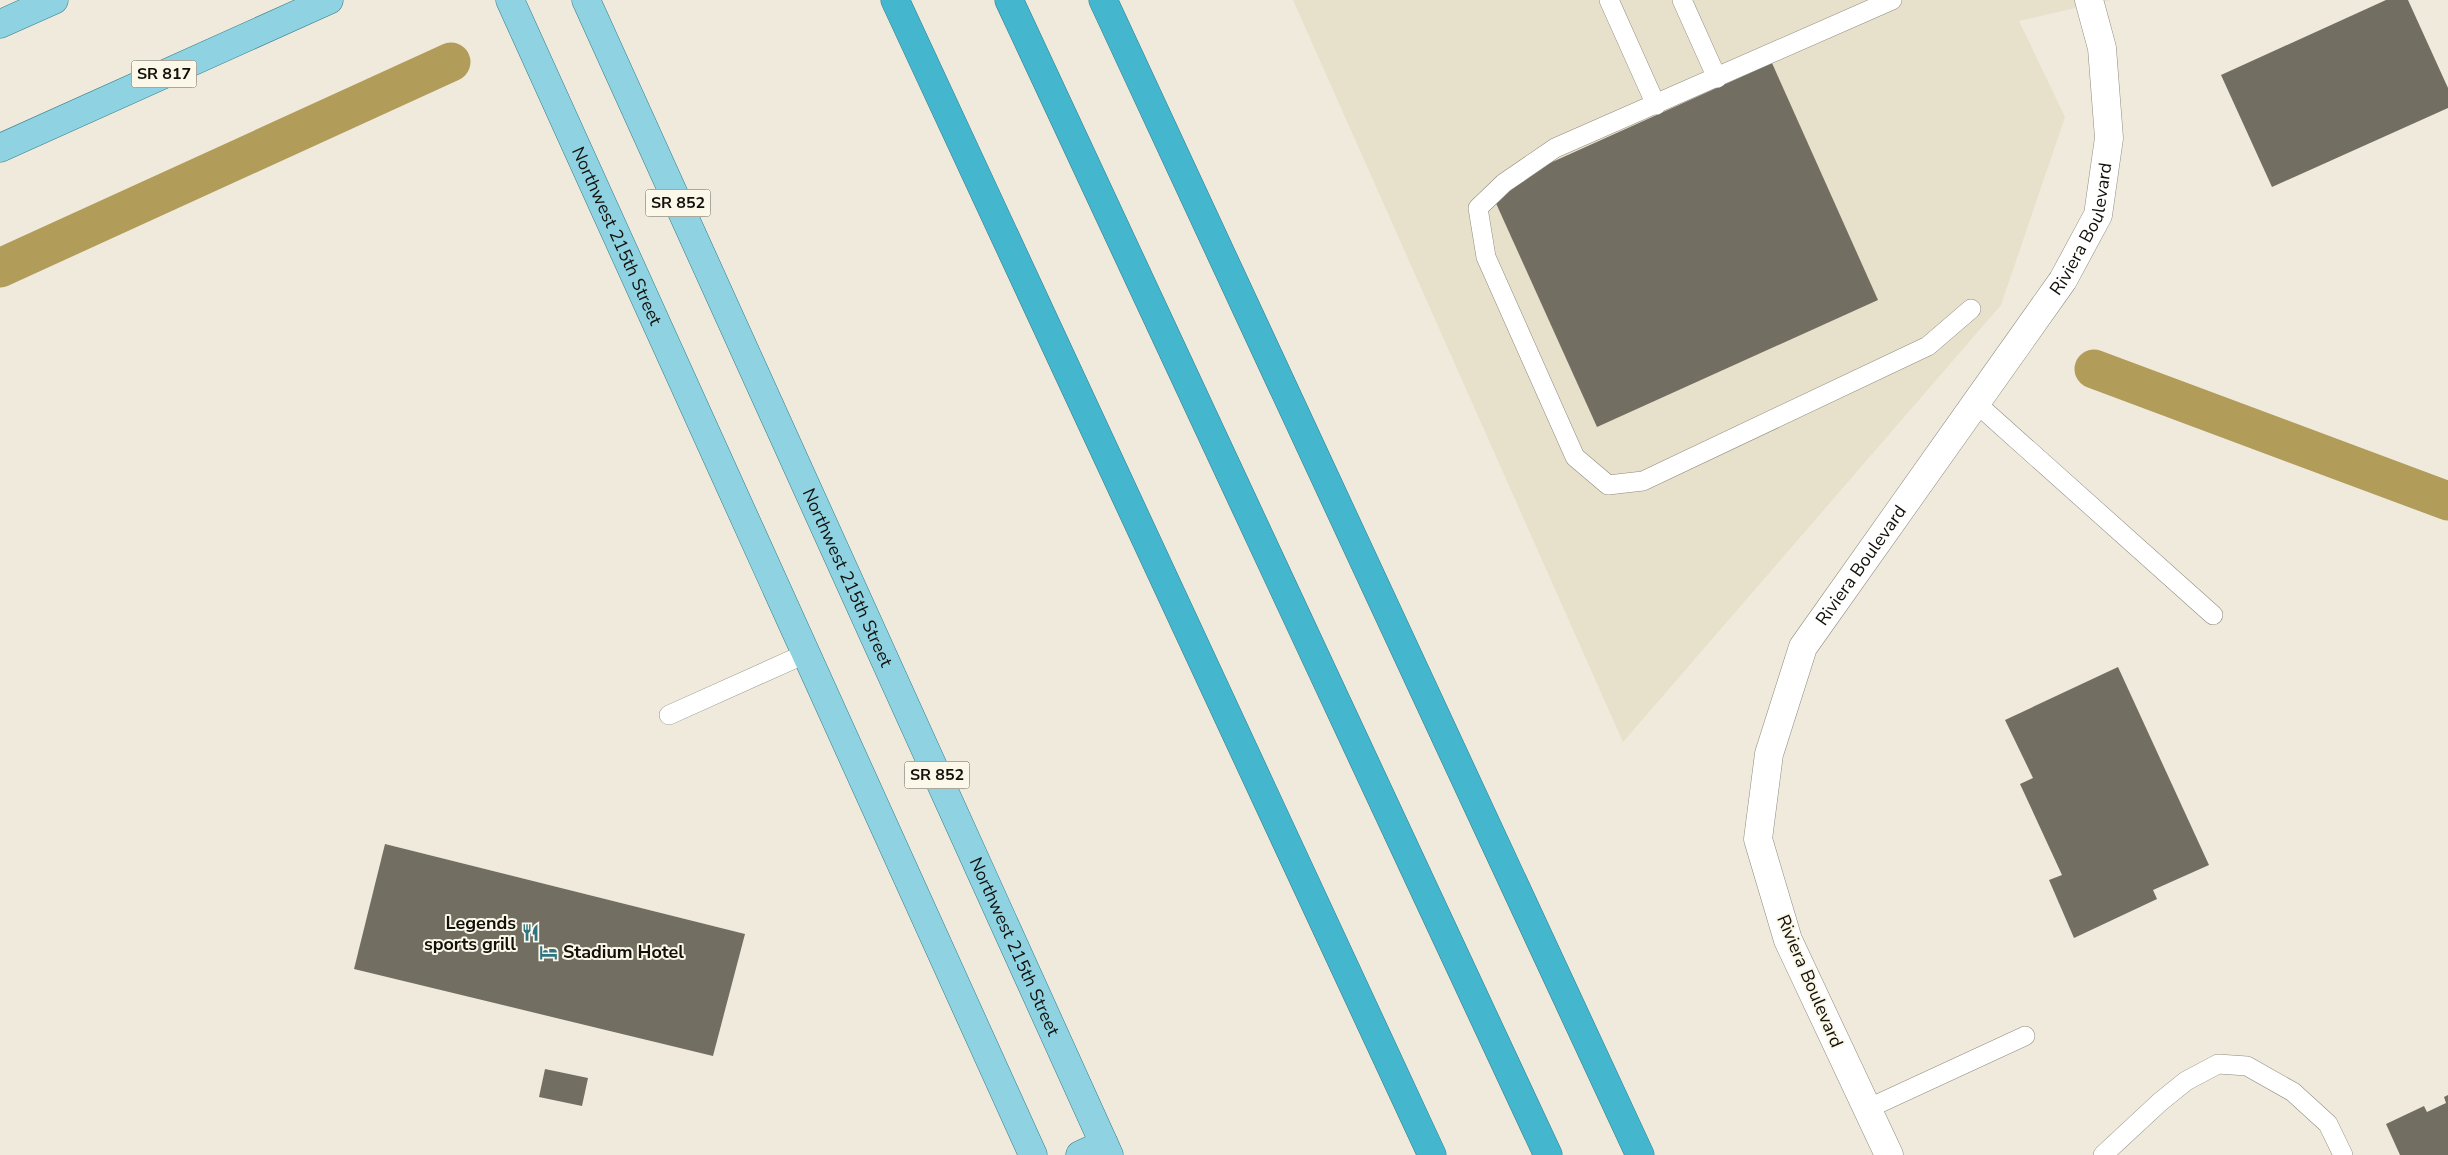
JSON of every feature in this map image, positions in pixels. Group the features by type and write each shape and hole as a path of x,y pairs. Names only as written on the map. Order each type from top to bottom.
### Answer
{"highway":[{"path":"1009,0 1548,1155"},
{"path":"1103,0 1640,1155"},
{"path":"899,9 1432,1155"}],"main road":[{"path":"0,24 54,0"},
{"name":"SR 817","path":"0,148 329,0"},
{"name":"Northwest 215th Street","path":"510,0 1033,1155"},
{"name":"Northwest 215th Street","path":"586,0 1098,1151"}],"street":[{"name":"Riviera Boulevard","path":"1889,1155 1788,940 1758,839 1769,754 1803,647 2063,280 2098,215 2109,138 2102,48 2089,0"}],"lane":[{"path":"1609,0 1656,105"},
{"path":"1682,0 1717,78"},
{"path":"1892,0 1555,148 1504,183 1478,208 1486,257 1575,457 1608,485 1643,481 1928,346 1971,309"},
{"path":"1976,403 2213,615"},
{"path":"669,714 805,654"},
{"path":"1867,1109 2025,1036"},
{"path":"2103,1155 2173,1091 2186,1081 2218,1064 2247,1066 2293,1092 2328,1124 2343,1155"}],"shaded area":[{"path":"1293,0 2110,0 2019,21 2065,117 2001,305 1623,742"}],"building":[{"path":"2386,0 2408,0 2448,88 2448,108 2272,187 2221,75"},
{"path":"1772,63 1878,300 1597,427 1490,190"},
{"path":"2118,667 2209,865 2153,890 2157,899 2074,938 2049,880 2062,875 2020,784 2033,778 2005,720"},
{"name":"Stadium Hotel","path":"385,844 745,934 713,1056 354,969"},
{"path":"545,1069 588,1078 582,1106 539,1097"},
{"path":"2448,1095 2448,1155 2400,1155 2386,1124 2424,1106 2427,1112 2446,1103 2444,1097"}],"waterway":[{"path":"0,268 451,62"},
{"path":"2094,369 2448,501"}],"place":[{"name":"Legends sports grill","path":"530,933"},
{"name":"Stadium Hotel","path":"549,952"}]}
